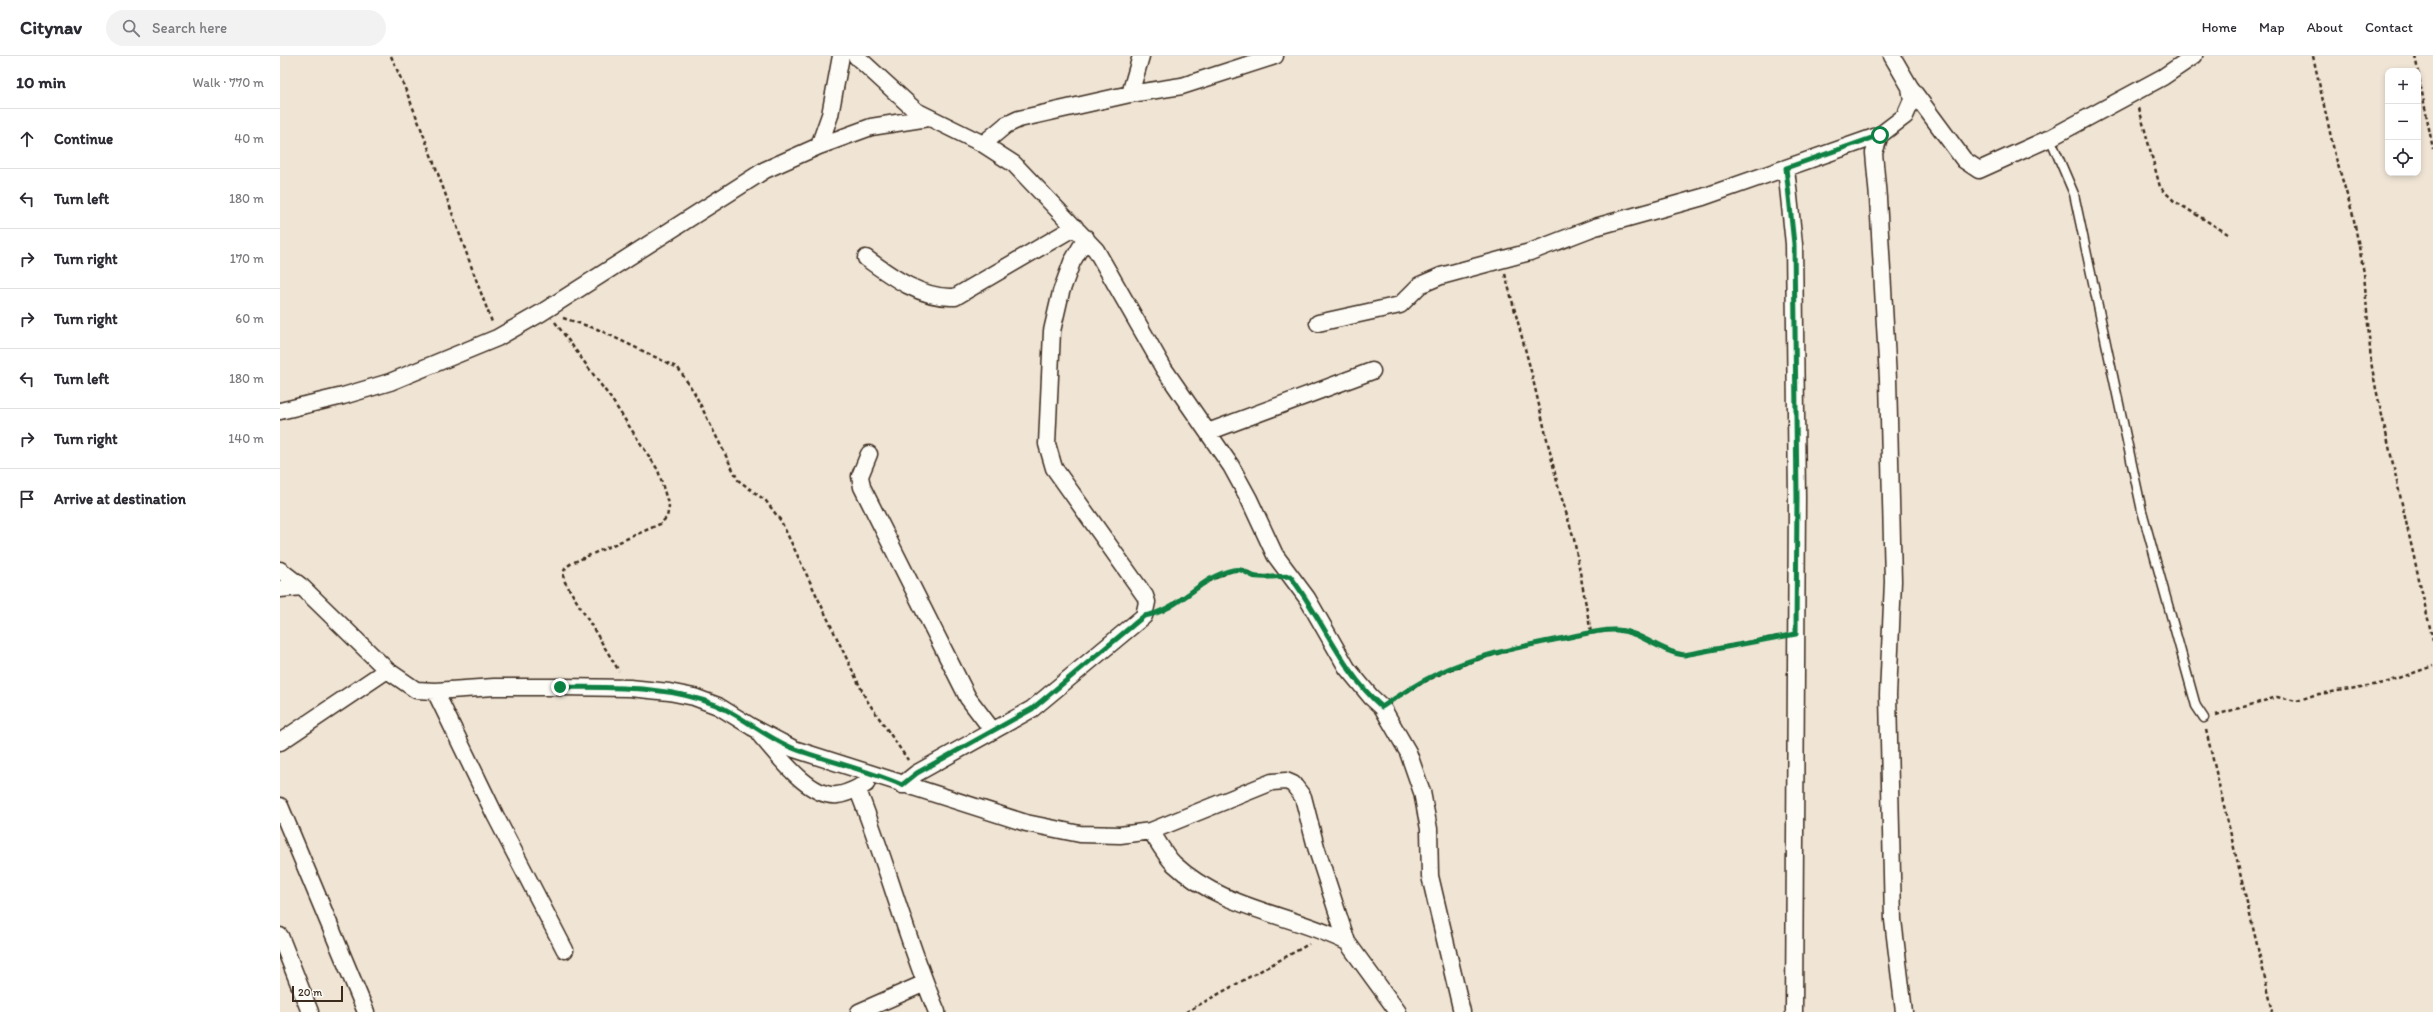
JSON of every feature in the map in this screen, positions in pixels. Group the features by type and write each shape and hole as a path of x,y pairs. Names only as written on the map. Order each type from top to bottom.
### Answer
{"street":[{"path":"819,146 830,115 841,56"},
{"path":"856,56 900,99 928,118 983,144 1014,164 1096,250 1164,369 1231,466 1250,499 1269,544 1315,611 1346,668 1371,697 1382,707 1400,734 1419,781 1429,829 1430,876 1462,1012"},
{"path":"1130,94 1141,56"},
{"path":"983,144 1006,125 1019,119 1130,94 1182,86 1275,56"},
{"path":"1892,56 1910,86 1964,160 1979,170 2050,138 2163,77 2194,56"},
{"path":"1318,323 1400,305 1420,285 1430,280 1530,252 1595,227 1703,197 1880,135 1908,112 1912,100 1910,86"},
{"path":"280,411 343,396 390,382 497,338 546,314 765,170 819,146 871,127 928,118"},
{"path":"1880,135 1874,153 1878,198 1888,379 1893,581 1888,694 1890,842 1893,920 1904,1012"},
{"path":"1786,168 1794,244 1797,498 1794,1012"},
{"path":"866,258 907,285 940,296 955,296 1080,232"},
{"path":"902,785 917,773 1032,709 1144,616 1147,602 1145,596 1054,468 1047,444 1052,331 1061,292 1072,262 1080,232"},
{"path":"1208,432 1372,371"},
{"path":"869,454 860,476 868,499 968,698 993,731"},
{"path":"280,570 302,587 387,670 416,690 435,692 494,687 630,688 668,692 694,697 718,706 752,727 794,749 882,776 902,785 1026,823 1080,834 1120,836 1151,831 1272,782 1286,781 1293,784 1303,797 1316,847 1347,942 1398,1012"},
{"path":"280,589 302,587"},
{"path":"280,742 387,670"},
{"path":"435,692 495,815 566,950"},
{"path":"752,727 803,782 823,794 841,794 882,776"},
{"path":"857,788 875,832 925,983 937,1012"},
{"path":"280,806 366,1012"},
{"path":"1151,831 1173,862 1183,871 1218,892 1252,908 1328,932 1347,942"},
{"path":"280,936 310,1012"},
{"path":"859,1012 925,983"}],"lane":[{"path":"2050,138 2074,194 2142,511 2196,706 2204,718"}],"path":[{"path":"391,56 420,124 460,239 497,338"},
{"path":"2313,56 2335,155 2353,215 2364,273 2371,362 2376,389 2433,641"},
{"path":"2415,56 2417,68"},
{"path":"2421,88 2433,150"},
{"path":"2134,92 2160,187 2174,201 2228,234"},
{"path":"1501,260 1531,371 1558,486 1574,539 1590,633"},
{"path":"546,314 612,400 658,470 669,507 668,517 660,524 572,563 565,568 563,573 565,582 580,609 630,688"},
{"path":"546,314 597,329 678,368 694,392 738,480 766,501 782,521 866,699 917,773"},
{"path":"1144,616 1163,612 1204,584 1233,570 1245,570 1255,577 1290,576"},
{"path":"1382,707 1417,684 1462,663 1530,645 1590,633 1616,630 1633,633 1672,653 1684,655 1796,634"},
{"path":"2273,1012 2204,718 2277,697 2297,701 2314,695 2343,692 2385,683 2433,666"},
{"path":"1186,1012 1328,932"}],"route":[{"path":"560,687 630,688 668,692 694,697 718,706 752,727 794,749 882,776 902,785 917,773 1032,709 1144,616 1163,612 1204,584 1226,572 1233,570 1245,570 1255,577 1290,576 1307,598 1346,668 1371,697 1382,707 1417,684 1462,663 1542,642 1590,633 1616,630 1633,633 1672,653 1684,655 1777,636 1796,634 1797,498 1794,366 1794,244 1786,168 1880,135"}]}
